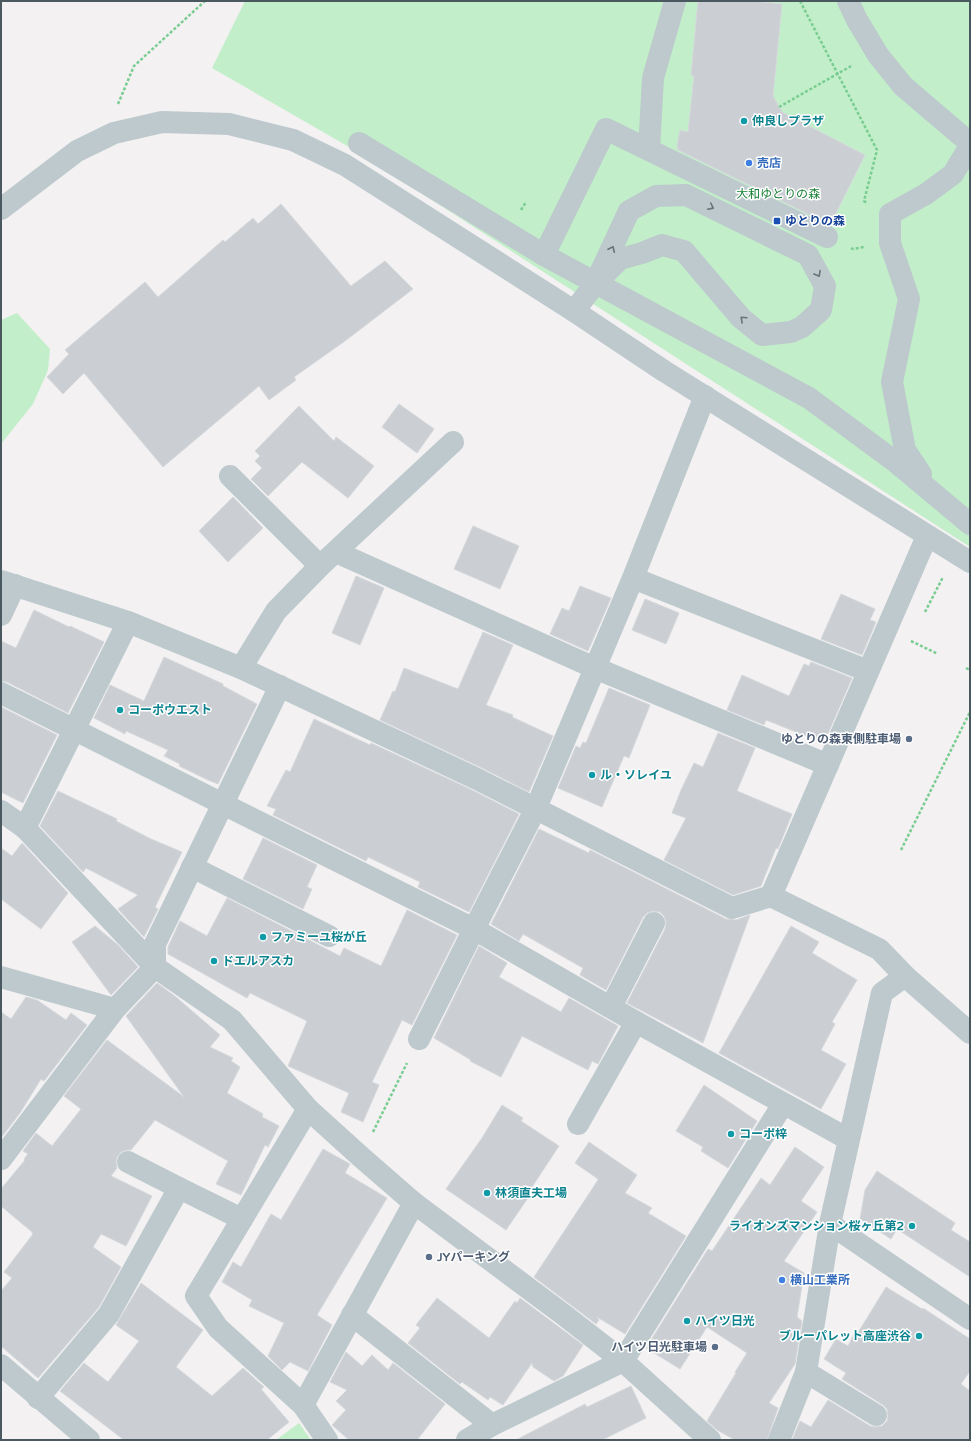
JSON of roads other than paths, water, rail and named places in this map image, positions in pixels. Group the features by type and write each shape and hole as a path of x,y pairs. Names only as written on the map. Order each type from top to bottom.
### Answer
{"street":[{"path":"649,150 653,78 675,1"},
{"path":"848,1 857,20 876,51 903,86 970,144 954,174 926,194 890,214 890,243 909,299 892,382 905,450 935,495"},
{"path":"1,209 77,151 114,133 162,122 229,124 293,140 345,165 574,311 664,371 970,562"},
{"path":"544,255 606,129 827,237"},
{"path":"360,143 544,255 809,398 897,462 970,524"},
{"path":"574,311 596,284 620,259 642,253 662,245 684,251 741,318 762,336 791,332 802,327 821,310 825,286 808,255 686,195 656,196 629,211 596,284"},
{"path":"419,1039 536,808 633,578 705,396"},
{"path":"241,668 276,610 320,566 453,442"},
{"path":"230,476 320,566"},
{"path":"771,896 927,536"},
{"path":"336,552 595,668 828,765"},
{"path":"633,578 868,671"},
{"path":"1,615 8,583 128,622 241,668 475,778 732,908 771,896 879,949 905,976 970,1033"},
{"path":"25,828 128,622"},
{"path":"1,1159 115,1009 155,967 155,944 280,686"},
{"path":"1,693 474,929 636,1022 848,1139"},
{"path":"1,811 25,828 155,967 232,1020 308,1109 361,1157 414,1203 623,1361 710,1440"},
{"path":"192,867 329,936"},
{"path":"611,1007 654,923"},
{"path":"779,1440 806,1372 830,1224 882,993 905,976"},
{"path":"1,977 115,1009"},
{"path":"578,1124 636,1022"},
{"path":"467,1440 492,1425 623,1361 783,1104"},
{"path":"308,1109 196,1296 218,1328 303,1405 327,1440"},
{"path":"128,1162 242,1219"},
{"path":"38,1398 109,1314 178,1188"},
{"path":"303,1405 414,1203"},
{"path":"830,1224 970,1320"},
{"path":"352,1315 492,1425"},
{"path":"1,1365 89,1440"},
{"path":"806,1372 876,1415"}],"place":[{"name":"仲良しプラザ","path":"744,121"},
{"name":"売店","path":"749,163"},
{"name":"ゆとりの森","path":"777,221"},
{"name":"コーポウエスト","path":"120,710"},
{"name":"ゆとりの森東側駐車場","path":"909,739"},
{"name":"ル・ソレイユ","path":"592,775"},
{"name":"ファミーユ桜が丘","path":"263,937"},
{"name":"ドエルアスカ","path":"214,961"},
{"name":"コーポ梓","path":"731,1134"},
{"name":"林須直夫工場","path":"487,1193"},
{"name":"ライオンズマンション桜ヶ丘第2","path":"912,1226"},
{"name":"JYパーキング","path":"429,1257"},
{"name":"横山工業所","path":"782,1280"},
{"name":"ハイツ日光","path":"687,1321"},
{"name":"ブルーパレット高座渋谷","path":"919,1336"},
{"name":"ハイツ日光駐車場","path":"715,1347"}],"park label":[{"name":"大和ゆとりの森","path":"778,194"}]}
